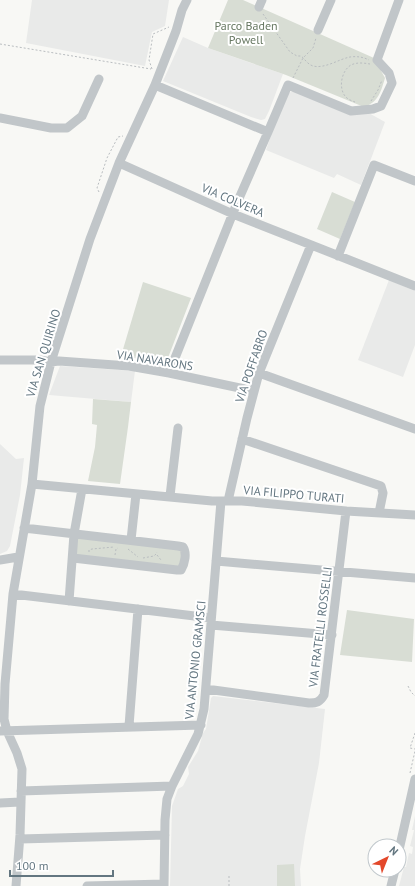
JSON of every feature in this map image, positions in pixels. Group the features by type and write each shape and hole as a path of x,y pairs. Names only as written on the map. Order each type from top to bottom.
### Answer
{"street":[{"name":"VIA SAN QUIRINO","path":"16,886 20,839 22,769 18,754 3,731 3,650 18,557 32,484 40,406 90,239 119,164 155,85 187,0"},
{"path":"318,30 331,0"},
{"path":"169,373 233,214 288,85 351,111 378,108 381,106 392,83 389,73 374,62 399,0"},
{"path":"0,118 51,128 68,128 82,116 99,78"},
{"path":"155,85 268,132"},
{"name":"VIA COLVERA","path":"119,164 233,214 415,286"},
{"path":"338,256 374,165 415,181"},
{"name":"VIA POFFABRO","path":"224,501 260,373 311,245"},
{"name":"VIA NAVARONS","path":"0,360 40,360 129,366 254,391"},
{"path":"260,373 415,429"},
{"path":"170,496 178,428"},
{"path":"242,439 381,486 383,493 379,513"},
{"name":"VIA FILIPPO TURATI","path":"32,484 224,501 242,500 346,511 415,515"},
{"path":"69,601 74,534 82,489"},
{"path":"129,544 136,494"},
{"name":"VIA ANTONIO GRAMSCI","path":"164,885 166,804 172,786 193,747 201,725 206,689 216,561 224,501"},
{"name":"VIA FRATELLI ROSSELLI","path":"206,689 316,703 321,700 324,695 332,635 346,511"},
{"path":"24,528 30,530 74,534 129,544 158,543 183,547 185,551 184,566 181,570 73,558"},
{"path":"0,560 18,557"},
{"path":"216,561 415,578"},
{"path":"13,594 138,609 211,622 332,635"},
{"path":"128,726 138,609"},
{"path":"3,731 128,726 201,725"},
{"path":"402,838 415,778"},
{"path":"21,791 172,786"},
{"path":"0,803 20,802"},
{"path":"20,839 165,835"},
{"path":"87,886 164,885"}],"path":[{"path":"260,3 260,11 266,16 271,26 290,52 303,58 306,62 314,66 323,66 351,57 360,57 374,62"},
{"path":"289,86 303,58 313,48 318,30"},
{"path":"0,44 160,71"},
{"path":"357,103 345,97 342,90 342,78 344,73 352,64 374,62"},
{"path":"367,104 374,98 382,82 382,78"},
{"path":"129,544 133,554 141,558 154,556 156,554 158,543"},
{"path":"88,560 89,550 121,546 116,549 115,552 119,563"},
{"path":"408,686 415,696"},
{"path":"415,733 410,748 415,751"},
{"path":"229,876 229,886"}],"shaded area":[{"path":"32,0 169,0 165,26 152,32 145,66 26,43"},
{"path":"183,37 208,48 283,74 265,119 261,120 251,117 163,81"},
{"path":"295,92 350,115 367,112 385,122 361,185 337,174 334,178 266,150 274,127 289,93"},
{"path":"389,280 415,291 415,345 403,377 358,360"},
{"path":"60,366 135,371 131,402 49,395"},
{"path":"0,444 16,459 24,458 20,495 10,546 7,551 0,554"},
{"path":"213,696 325,709 319,763 300,869 301,886 170,886 172,806 178,789 183,786 189,774 188,767 198,751 203,733 206,729 211,698"},
{"path":"415,816 415,886 399,886 401,878 407,878 407,862 409,853 412,854 413,847 410,846 414,830 412,830"}],"green space":[{"name":"Parco Baden Powell","path":"228,0 243,0 374,58 385,78 379,96 369,105 364,107 286,75 208,48"},
{"path":"332,192 355,202 340,239 317,229"},
{"path":"143,282 191,298 166,363 121,356"},
{"path":"93,399 131,402 120,484 88,481 95,447 97,425 92,424"},
{"path":"74,534 183,547 181,570 73,558"},
{"path":"347,610 414,619 412,662 340,655"},
{"path":"294,864 295,886 277,886 277,865"}]}
